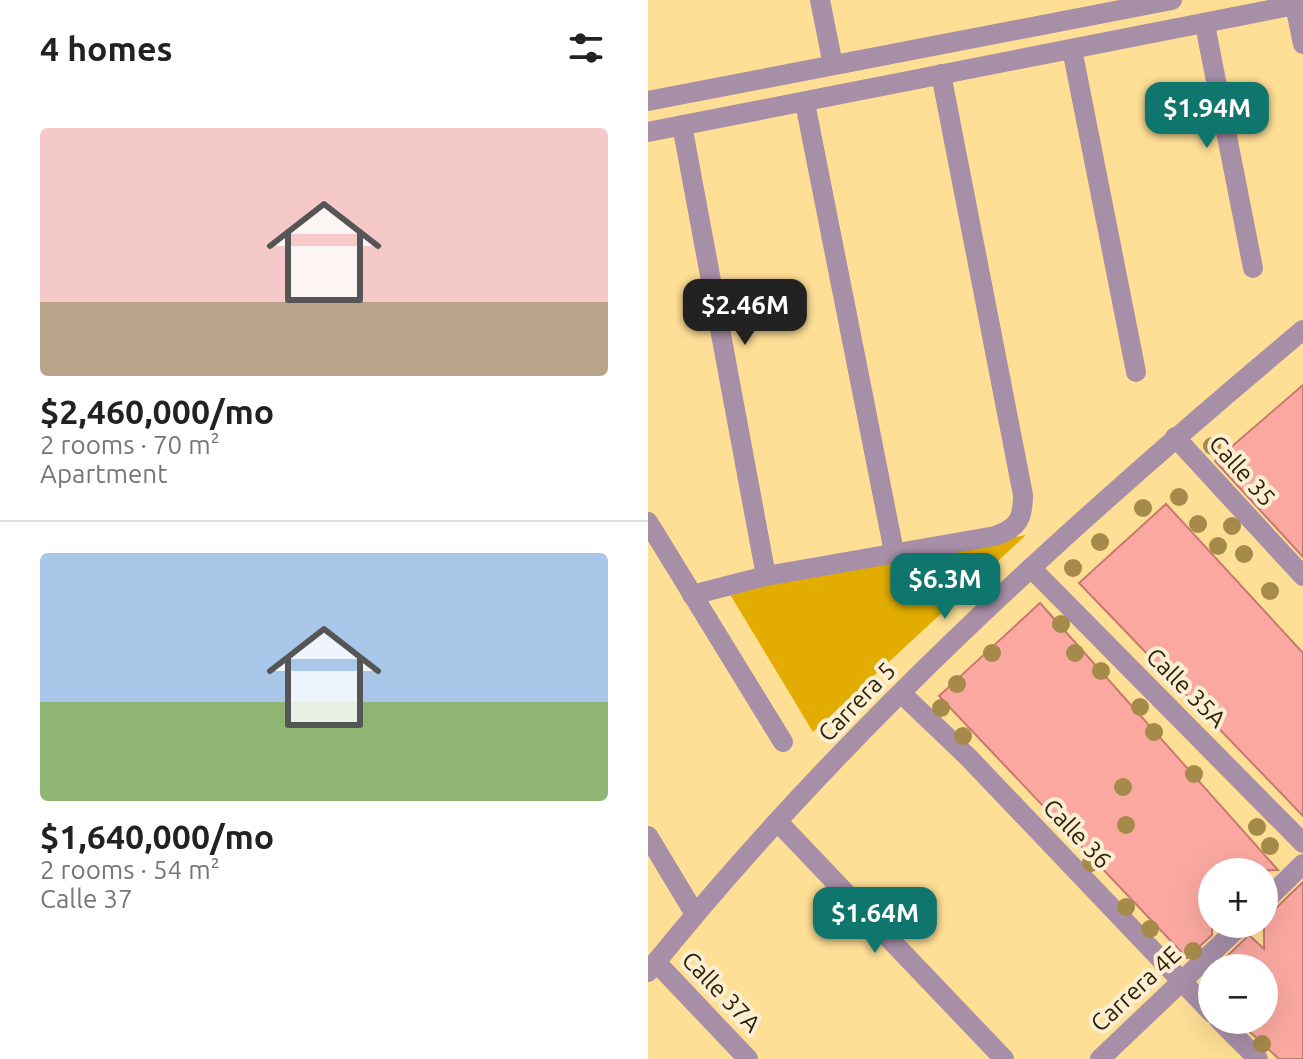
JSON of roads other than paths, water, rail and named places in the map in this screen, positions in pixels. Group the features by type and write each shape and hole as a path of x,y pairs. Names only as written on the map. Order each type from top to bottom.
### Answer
{"street":[{"path":"820,0 833,65"},
{"path":"648,101 1172,0"},
{"path":"648,132 1205,25 1294,2 1303,44"},
{"path":"1205,25 1253,268"},
{"path":"1072,49 1136,372"},
{"path":"692,595 766,576 995,536 1013,530 1023,515 1023,495 941,74"},
{"path":"805,103 894,552"},
{"path":"682,125 766,576"},
{"name":"Carrera 5","path":"652,967 778,822 901,693 1175,437 1303,330"},
{"name":"Calle 35","path":"1175,437 1303,576"},
{"path":"648,522 783,742"},
{"name":"Calle 35A","path":"1032,569 1303,843"},
{"name":"Calle 36","path":"901,693 969,758 1198,999"},
{"path":"778,822 1004,1059"},
{"path":"648,836 695,914"},
{"path":"1278,888 1303,864"},
{"name":"Carrera 4E","path":"1100,1059 1228,938"},
{"name":"Calle 37A","path":"652,967 748,1059"},
{"path":"1233,1034 1258,1059"}]}
